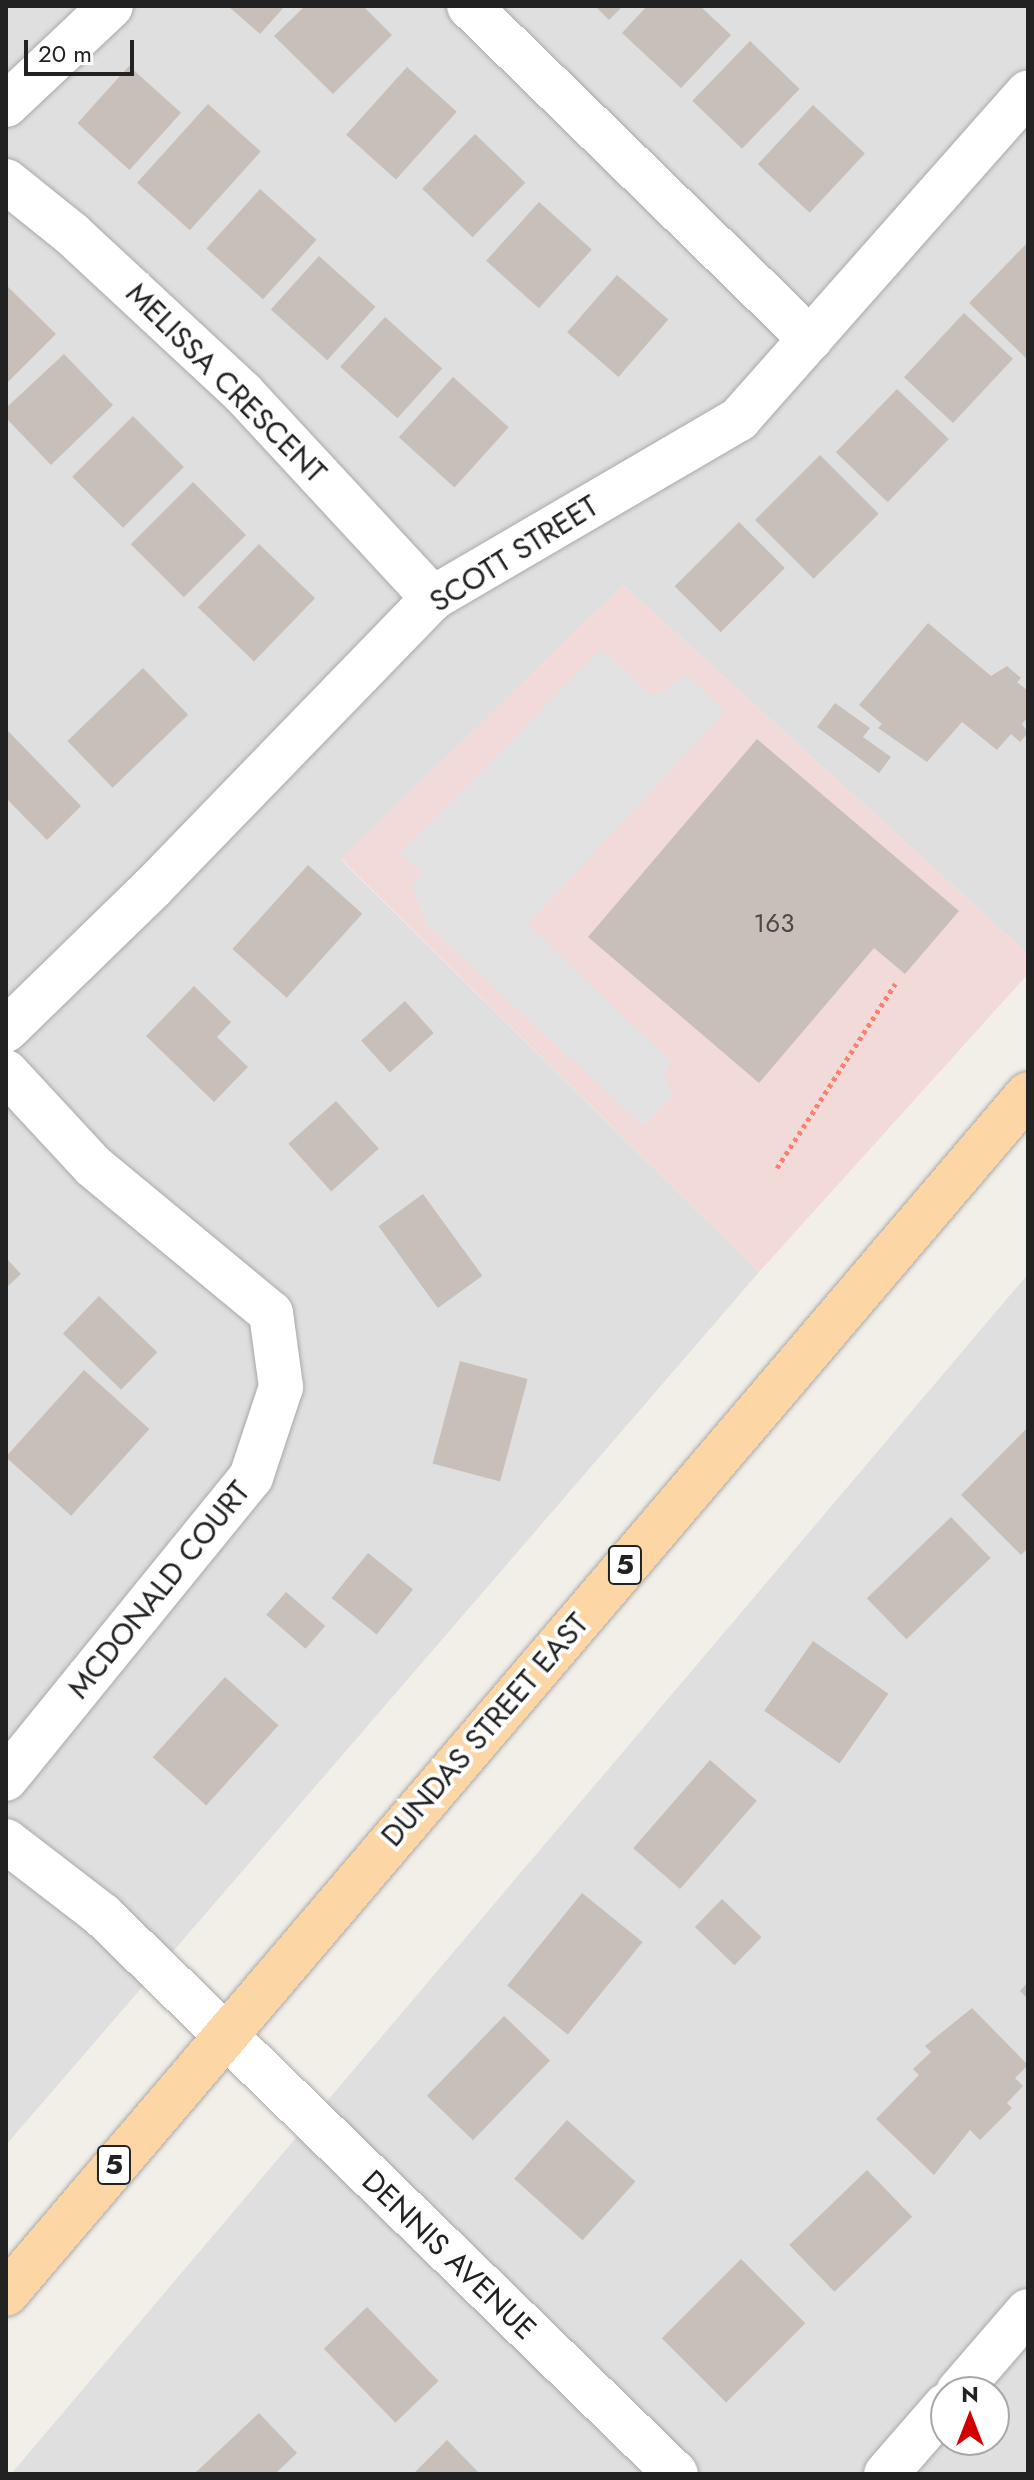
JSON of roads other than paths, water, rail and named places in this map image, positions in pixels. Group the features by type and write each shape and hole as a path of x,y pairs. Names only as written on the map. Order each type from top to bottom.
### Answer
{"main road":[{"name":"DUNDAS STREET EAST","path":"6,2294 222,2036 1028,1094"}],"street":[{"path":"6,105 111,6"},
{"path":"469,6 810,339"},
{"name":"SCOTT STREET","path":"6,1030 154,886 433,598 739,419 1028,92"},
{"name":"MELISSA CRESCENT","path":"6,181 72,234 243,393 433,598"},
{"name":"MCDONALD COURT","path":"6,1072 93,1166 271,1313 281,1387 251,1477 6,1779"},
{"path":"6,1841 102,1915 222,2036"},
{"name":"DENNIS AVENUE","path":"222,2036 676,2474"},
{"path":"972,2376 1028,2311"},
{"path":"886,2474 930,2423"}]}
